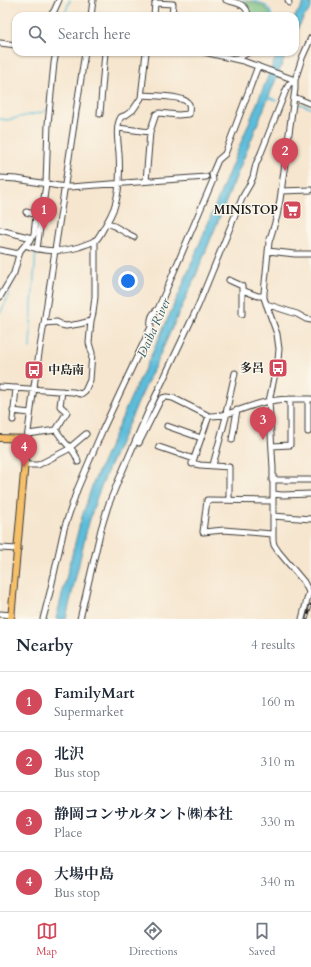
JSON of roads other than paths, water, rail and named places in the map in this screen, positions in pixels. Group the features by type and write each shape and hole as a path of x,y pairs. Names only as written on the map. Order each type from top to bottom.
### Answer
{"main road":[{"path":"0,438 27,437 12,617"}],"street":[{"path":"53,12 59,0"},
{"path":"92,12 93,0"},
{"path":"226,0 244,6 248,12"},
{"path":"154,12 155,3 173,4 172,12"},
{"path":"80,619 101,529 108,506 198,306 243,196 253,177 261,152 286,90 311,38"},
{"path":"0,43 12,44"},
{"path":"0,297 14,273 22,248 36,236 46,184 47,131 55,56"},
{"path":"56,430 55,429 27,437 33,389 84,56"},
{"path":"100,114 105,56"},
{"path":"25,245 37,249 55,251 76,248 95,240 99,235 114,208 119,183 118,128 120,118 133,110 141,98 146,56"},
{"path":"223,56 259,66 292,79"},
{"path":"237,59 243,56"},
{"path":"43,619 64,529 77,490 103,429 151,327 150,320 152,314 158,309 213,180 212,174 218,160 225,154 259,66"},
{"path":"292,79 294,97 277,216 270,236 264,296 277,334 279,349 269,401 272,446 272,534 274,545 304,582 309,592 309,601 302,619"},
{"path":"142,95 179,98 187,102 189,105 189,114 156,114 150,132 146,181"},
{"path":"294,97 311,104"},
{"path":"118,128 150,132"},
{"path":"0,178 17,179 65,187 206,177"},
{"path":"281,191 311,190"},
{"path":"26,212 36,216 37,249"},
{"path":"107,222 134,236"},
{"path":"0,230 36,236"},
{"path":"0,387 74,392 81,394 87,388 90,377 92,353 89,343 95,297 95,240"},
{"path":"0,250 19,254"},
{"path":"268,251 311,254"},
{"path":"228,280 242,286 242,314"},
{"path":"242,290 258,296 264,296"},
{"path":"266,304 311,320"},
{"path":"44,323 57,322 66,326 91,321"},
{"path":"213,465 227,413 235,372"},
{"path":"13,420 16,388"},
{"path":"56,430 67,412 60,406 62,391"},
{"path":"139,443 150,414 164,397 169,397 192,406 209,416 227,413 269,401 310,399 308,432"},
{"path":"272,446 290,445 290,399"},
{"path":"232,440 236,410"},
{"path":"13,411 30,413"},
{"path":"192,462 209,416"},
{"path":"167,426 201,438"},
{"path":"56,430 75,454 78,462"},
{"path":"25,465 38,465 67,450 86,434"},
{"path":"159,446 200,465 229,467 229,500"},
{"path":"272,480 311,480"},
{"path":"273,494 311,494"},
{"path":"272,534 224,530 203,532 208,500 273,501"},
{"path":"273,516 311,519"},
{"path":"0,548 18,549"},
{"path":"0,614 12,617"}],"water":[{"path":"306,0 311,0 311,9 304,17 299,26 299,12 298,12"},
{"path":"276,56 285,56 194,280 97,497 87,529 66,619 56,619 80,523 92,486 181,289"}],"waterway":[{"path":"66,12 70,0"},
{"path":"241,2 245,0"},
{"path":"251,0 266,6 270,12"},
{"path":"268,97 276,100"},
{"path":"296,103 311,108"},
{"path":"0,119 7,120 43,112 47,109"},
{"path":"30,348 36,251"},
{"path":"0,313 6,302 13,279"}],"railway":[{"path":"307,619 311,605"}],"place":[{"name":"北沢","path":"285,171"},
{"name":"MINISTOP","path":"292,210"},
{"name":"FamilyMart","path":"44,230"},
{"name":"多呂","path":"278,368"},
{"name":"中島南","path":"34,370"},
{"name":"静岡コンサルタント㈱本社","path":"263,440"},
{"name":"大場中島","path":"24,467"}],"water label":[{"name":"Daiba River","path":"154,328"}]}
